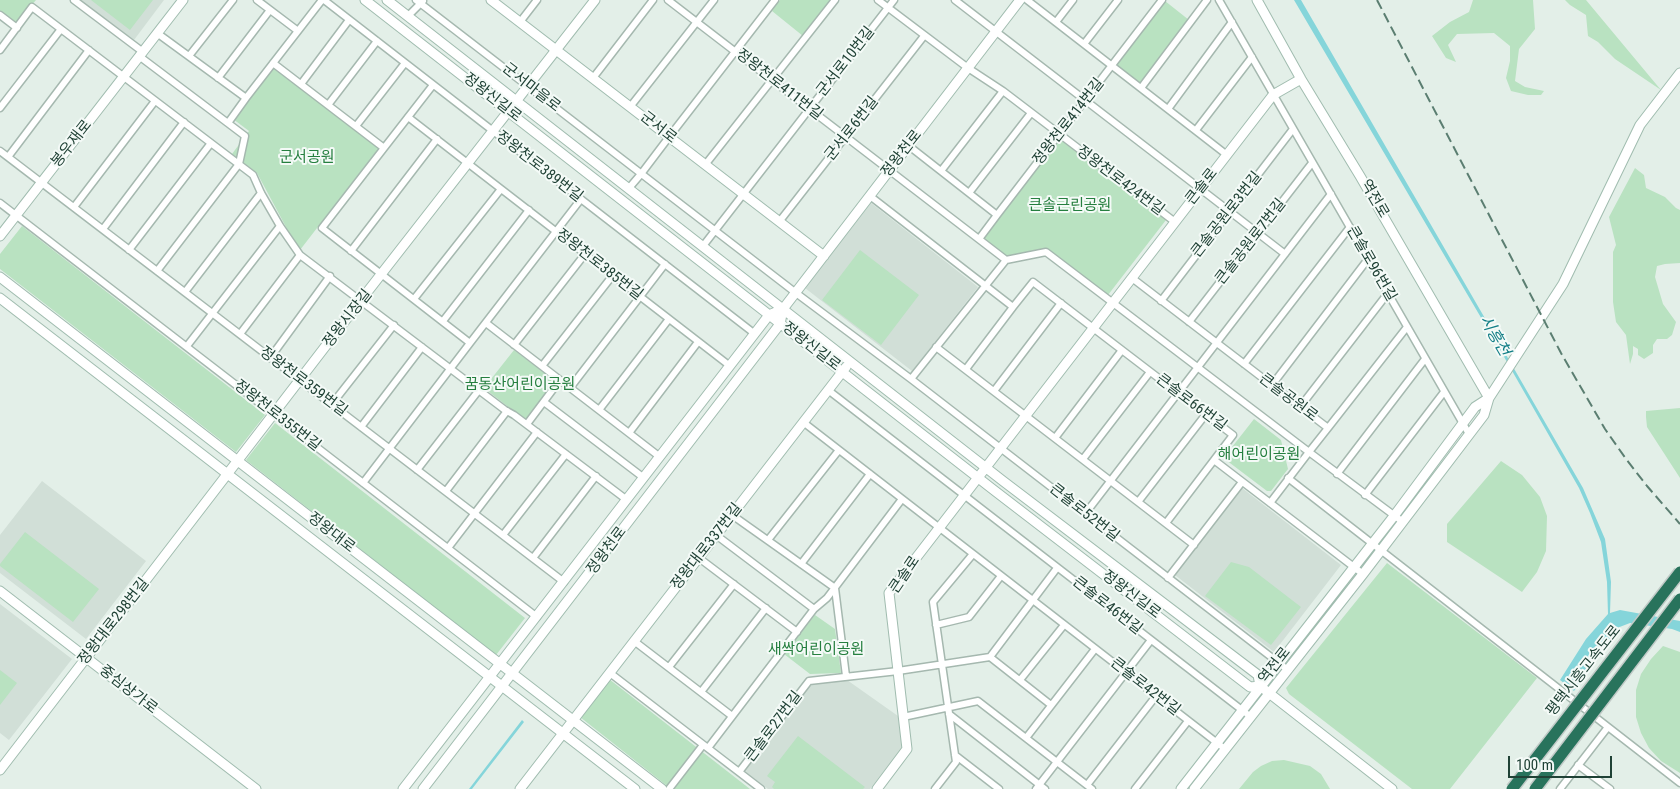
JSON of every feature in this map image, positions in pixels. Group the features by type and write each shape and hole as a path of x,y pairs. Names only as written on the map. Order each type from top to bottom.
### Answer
{"highway":[{"name":"평택시흥고속도로","path":"1512,789 1680,572"},
{"path":"1535,789 1680,599"}],"street":[{"path":"74,0 245,136 239,164 157,271"},
{"name":"봉우재로","path":"0,236 183,0"},
{"path":"189,56 233,0"},
{"path":"258,0 298,31"},
{"path":"228,123 323,0"},
{"name":"정왕천로389번길","path":"323,0 755,334"},
{"name":"정왕신길로","path":"365,0 780,324 1250,686 1260,686 1270,693 1392,789"},
{"name":"정왕신길로","path":"387,0 986,467 1258,676 1260,686"},
{"name":"군서로","path":"491,0 824,256"},
{"path":"520,22 537,0"},
{"name":"정왕시장길","path":"228,474 595,0"},
{"path":"593,78 653,0"},
{"name":"정왕천로411번길","path":"668,0 1006,260"},
{"path":"630,107 714,0"},
{"path":"629,188 642,174 669,136 775,0"},
{"path":"705,165 835,0"},
{"name":"정왕천로424번길","path":"878,0 924,36 1003,91 1175,222"},
{"name":"군서로10번길","path":"743,194 894,0"},
{"path":"955,0 1285,254"},
{"name":"정왕천로","path":"423,789 780,324 784,309 1020,0"},
{"path":"1027,0 1227,155"},
{"path":"1056,22 1073,0"},
{"path":"1084,44 1118,0"},
{"name":"정왕천로414번길","path":"979,239 1162,0"},
{"path":"1141,88 1207,0"},
{"name":"큰솔로96번길","path":"1219,0 1468,434"},
{"name":"역전로","path":"1194,789 1363,574 1484,415 1489,398 1360,176 1301,79 1257,0"},
{"name":"군서마을로","path":"408,16 420,1 715,231 911,379"},
{"path":"0,50 32,8 253,175 280,226 300,255 627,500"},
{"path":"218,78 270,10"},
{"path":"0,15 17,28"},
{"path":"300,84 349,20"},
{"path":"1168,109 1232,22"},
{"path":"0,108 61,29"},
{"path":"157,33 246,98"},
{"name":"군서로6번길","path":"779,222 924,36"},
{"path":"328,105 377,41"},
{"path":"8,157 88,50"},
{"path":"1196,130 1252,57"},
{"path":"273,63 384,148"},
{"path":"356,126 405,63"},
{"path":"1489,398 1563,284 1640,125 1680,73"},
{"name":"큰솔로","path":"877,789 907,749 889,593 1274,95 1301,79"},
{"path":"433,84 322,228 470,343"},
{"path":"941,171 1003,91"},
{"path":"74,207 155,101"},
{"path":"969,193 1031,113"},
{"path":"408,117 469,164"},
{"path":"103,229 184,122"},
{"name":"큰솔공원로3번길","path":"1161,301 1293,129"},
{"path":"351,251 437,139"},
{"path":"129,250 211,143"},
{"path":"908,146 997,215"},
{"name":"정왕천로359번길","path":"0,150 564,582"},
{"name":"큰솔공원로7번길","path":"1189,322 1312,162"},
{"name":"정왕천로385번길","path":"469,164 730,366"},
{"path":"414,299 501,188"},
{"path":"185,292 261,193"},
{"path":"703,246 743,194"},
{"path":"1084,514 1331,194"},
{"path":"870,196 1014,307 966,370"},
{"path":"363,483 581,199"},
{"name":"정왕천로355번길","path":"0,203 537,617"},
{"path":"442,321 529,210"},
{"path":"186,346 280,226"},
{"path":"1244,364 1350,227"},
{"path":"911,379 1006,260 1046,252 1337,474 1403,522"},
{"path":"514,345 585,254"},
{"path":"240,334 300,255"},
{"path":"1272,385 1368,259"},
{"path":"570,388 665,264"},
{"path":"542,366 613,275"},
{"path":"270,358 330,276"},
{"name":"정왕대로","path":"0,277 662,789"},
{"name":"큰솔공원로","path":"1132,278 1328,428 1270,503"},
{"name":"큰솔로66번길","path":"1014,307 1033,282 1206,414 1233,435 1214,460"},
{"path":"1300,407 1388,293"},
{"name":"정왕대로","path":"0,298 635,789"},
{"path":"994,391 1060,303"},
{"path":"769,315 784,309"},
{"name":"정왕천로","path":"403,789 769,315"},
{"path":"599,410 669,319"},
{"path":"486,323 660,457"},
{"path":"332,404 394,325"},
{"path":"1328,428 1407,327"},
{"path":"629,433 698,342"},
{"path":"361,427 422,347"},
{"path":"936,347 1194,545"},
{"path":"1055,438 1122,350"},
{"path":"1337,474 1425,358"},
{"name":"정왕대로337번길","path":"520,789 851,361"},
{"path":"1082,459 1150,372"},
{"name":"큰솔로52번길","path":"911,379 1288,670"},
{"path":"526,424 560,380"},
{"path":"417,470 479,390"},
{"name":"큰솔로46번길","path":"828,390 1250,717"},
{"path":"1366,495 1444,392"},
{"name":"역전로","path":"1180,789 1394,516 1475,407 1489,398"},
{"path":"544,402 644,478"},
{"path":"446,491 507,411"},
{"path":"1138,502 1206,414"},
{"name":"큰솔로42번길","path":"803,422 1225,749"},
{"path":"448,548 537,432"},
{"path":"768,540 839,450"},
{"path":"503,535 566,454"},
{"path":"1166,523 1214,460 1363,574"},
{"name":"정왕대로298번길","path":"0,770 228,474"},
{"path":"800,564 870,474"},
{"path":"533,558 596,476"},
{"path":"1288,478 1680,784"},
{"path":"1168,578 1242,482"},
{"path":"669,789 694,757 732,716 814,609 827,598 902,499"},
{"path":"732,514 834,588 846,676"},
{"path":"716,535 814,609"},
{"path":"935,789 956,762 933,602 973,554"},
{"path":"699,558 797,632"},
{"path":"1051,705 990,657 1058,568"},
{"path":"936,625 970,617 1001,576"},
{"path":"669,667 734,584"},
{"name":"중심상가로","path":"0,591 256,789"},
{"path":"700,692 766,608"},
{"path":"1020,680 1064,625"},
{"path":"948,710 1040,788 1057,762 1151,640"},
{"path":"634,641 732,716"},
{"path":"1026,738 1095,648"},
{"name":"큰솔로27번길","path":"739,772 809,681 898,671 990,657"},
{"path":"610,673 761,789"},
{"path":"903,716 948,710 978,701 1090,787 1156,696"},
{"path":"1136,789 1188,721"},
{"path":"1560,789 1608,727"},
{"path":"955,755 999,789"},
{"path":"1578,765 1609,789"},
{"path":"986,789 991,783"}],"shaded area":[{"path":"80,0 164,0 134,40"},
{"path":"871,203 978,287 912,371 805,288"},
{"path":"42,481 146,561 86,639 0,573 0,535"},
{"path":"1242,488 1341,565 1274,652 1175,575"},
{"path":"0,604 72,659 9,740 0,733"},
{"path":"847,680 898,716 902,748 870,789 768,789 744,771 809,685"}],"green space":[{"path":"0,0 36,0 18,21 14,22 0,11"},
{"path":"91,0 153,0 130,30"},
{"path":"780,0 831,0 803,36 772,11"},
{"path":"1473,0 1533,0 1535,29 1519,49 1515,81 1525,87 1544,91 1541,95 1528,95 1511,91 1506,78 1510,61 1510,46 1494,33 1457,34 1448,45 1456,62 1446,58 1432,36 1450,22 1469,12"},
{"path":"1565,0 1586,0 1661,90 1615,59 1598,42 1588,36 1586,15"},
{"path":"1165,1 1189,20 1141,82 1138,82 1117,68 1117,64"},
{"name":"군서공원","path":"273,68 379,148 300,250 257,173 232,154 249,131 229,116 241,99 246,103"},
{"name":"큰솔근린공원","path":"1059,137 1166,220 1108,295 1048,249 1005,256 982,239"},
{"path":"1635,168 1644,175 1646,188 1665,197 1680,210 1680,263 1657,266 1655,277 1663,304 1676,322 1672,335 1667,339 1657,339 1653,345 1653,353 1644,359 1638,355 1638,349 1633,346 1630,364 1626,335 1616,322 1613,302 1613,252 1616,245 1609,217"},
{"path":"22,226 265,415 236,452 0,269 0,254"},
{"path":"860,250 919,295 881,345 822,300"},
{"name":"꿈동산어린이공원","path":"514,350 555,381 525,420 484,388"},
{"path":"1680,408 1680,478 1647,427 1646,411"},
{"name":"해어린이공원","path":"1254,419 1281,440 1288,469 1271,491 1267,491 1226,460 1225,456"},
{"path":"275,423 525,618 496,655 246,460"},
{"path":"1501,461 1522,475 1540,497 1547,516 1546,551 1537,572 1522,592 1447,542 1447,524"},
{"path":"25,532 99,589 73,622 0,566"},
{"path":"1231,562 1249,567 1301,607 1271,645 1205,596"},
{"path":"1387,563 1537,678 1450,789 1412,789 1289,694 1286,688"},
{"name":"새싹어린이공원","path":"815,615 835,629 841,673 810,674 784,654"},
{"path":"1663,646 1680,652 1680,773 1661,761 1649,748 1641,733 1636,717 1636,690 1641,674"},
{"path":"0,670 17,683 0,705"},
{"path":"609,679 750,789 671,789 580,717"},
{"path":"798,736 865,787 863,789 774,789 772,787 775,782 767,776"},
{"path":"1284,760 1310,766 1321,774 1330,789 1239,789 1253,772 1261,766 1272,761"}],"water":[{"name":"시흥천","path":"1294,0 1301,0 1583,488 1605,539 1611,582 1610,613 1620,610 1680,621 1680,632 1672,629 1630,623 1617,628 1574,691 1560,680 1586,639 1608,614 1607,582 1601,542 1590,513 1579,488 1503,355"},
{"path":"522,720 524,722 472,789 469,789"}],"railway":[{"path":"1377,0 1561,353 1605,429 1647,486 1680,524"}]}
